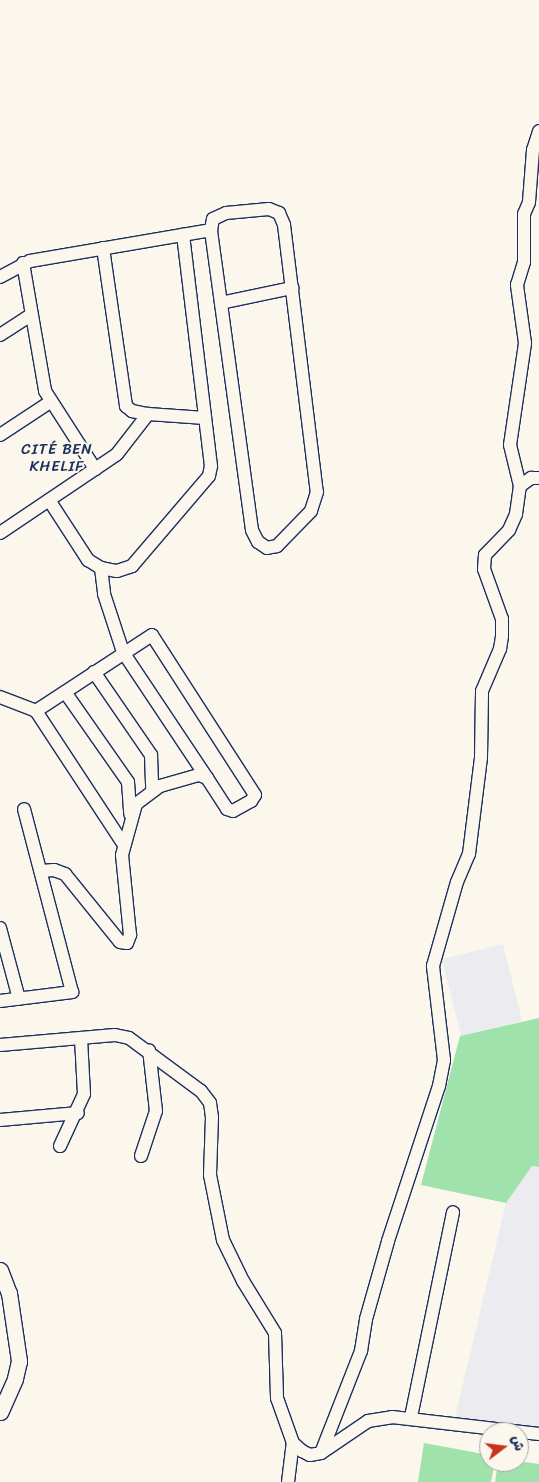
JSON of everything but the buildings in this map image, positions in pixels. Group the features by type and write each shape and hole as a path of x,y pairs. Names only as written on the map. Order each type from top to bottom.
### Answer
{"main road":[{"path":"0,1270 9,1293 19,1361 15,1380 0,1412"}],"street":[{"path":"321,1454 361,1351 366,1319 388,1241 442,1069 444,1044 434,966 457,882 469,854 481,757 482,691 500,649 502,636 502,619 484,570 485,555 508,530 516,514 520,486 510,445 526,343 517,285 524,262 524,214 529,202 533,150 539,131"},
{"path":"269,209 279,213 284,225 317,492 311,511 277,546 267,548 258,542 252,530 211,230 213,219 226,213 269,209"},
{"path":"0,276 23,264 103,248 211,230"},
{"path":"49,500 81,554 101,568 117,571 132,566 208,476 211,466 183,235"},
{"path":"103,248 126,406 132,411 148,414 205,418"},
{"path":"23,264 40,377 50,402 95,469"},
{"path":"221,303 292,288"},
{"path":"0,335 31,315"},
{"path":"0,435 50,402"},
{"path":"0,532 117,454 148,414"},
{"path":"520,486 531,478 539,478"},
{"path":"36,711 65,692 123,652 147,636 152,635 158,640 255,795 233,811 227,809 123,652 104,594 101,568"},
{"path":"94,672 151,755 152,790"},
{"path":"65,692 128,782 130,817"},
{"path":"0,697 36,711 124,844"},
{"path":"41,870 65,874 120,942 127,943 130,935 122,870 124,844 130,817 136,804 152,790 199,775 207,778"},
{"path":"0,1001 72,992 24,809"},
{"path":"0,928 19,999"},
{"path":"0,1045 115,1035 128,1038 149,1050 201,1091 210,1103 212,1117 210,1174 214,1204 231,1257 275,1333 277,1398 293,1443 288,1482"},
{"path":"60,1146 78,1113 84,1094 81,1038"},
{"path":"141,1156 156,1110 149,1050"},
{"path":"0,1120 78,1113"},
{"path":"411,1417 453,1212"},
{"path":"293,1443 310,1455 321,1454 368,1422 411,1417 539,1434"}],"shaded area":[{"path":"503,944 522,1021 461,1036 442,959"},
{"path":"532,1166 539,1167 539,1427 529,1426 529,1422 497,1422 455,1417 506,1203"}],"green space":[{"path":"539,1018 539,1167 532,1166 506,1203 421,1185 460,1036"},
{"path":"424,1443 479,1453 479,1472 493,1472 491,1482 418,1482"},
{"path":"529,1462 539,1464 539,1482 495,1482 496,1472 529,1472"}],"district":[{"name":"CITÉ BEN KHELIF","path":"57,458"}]}
